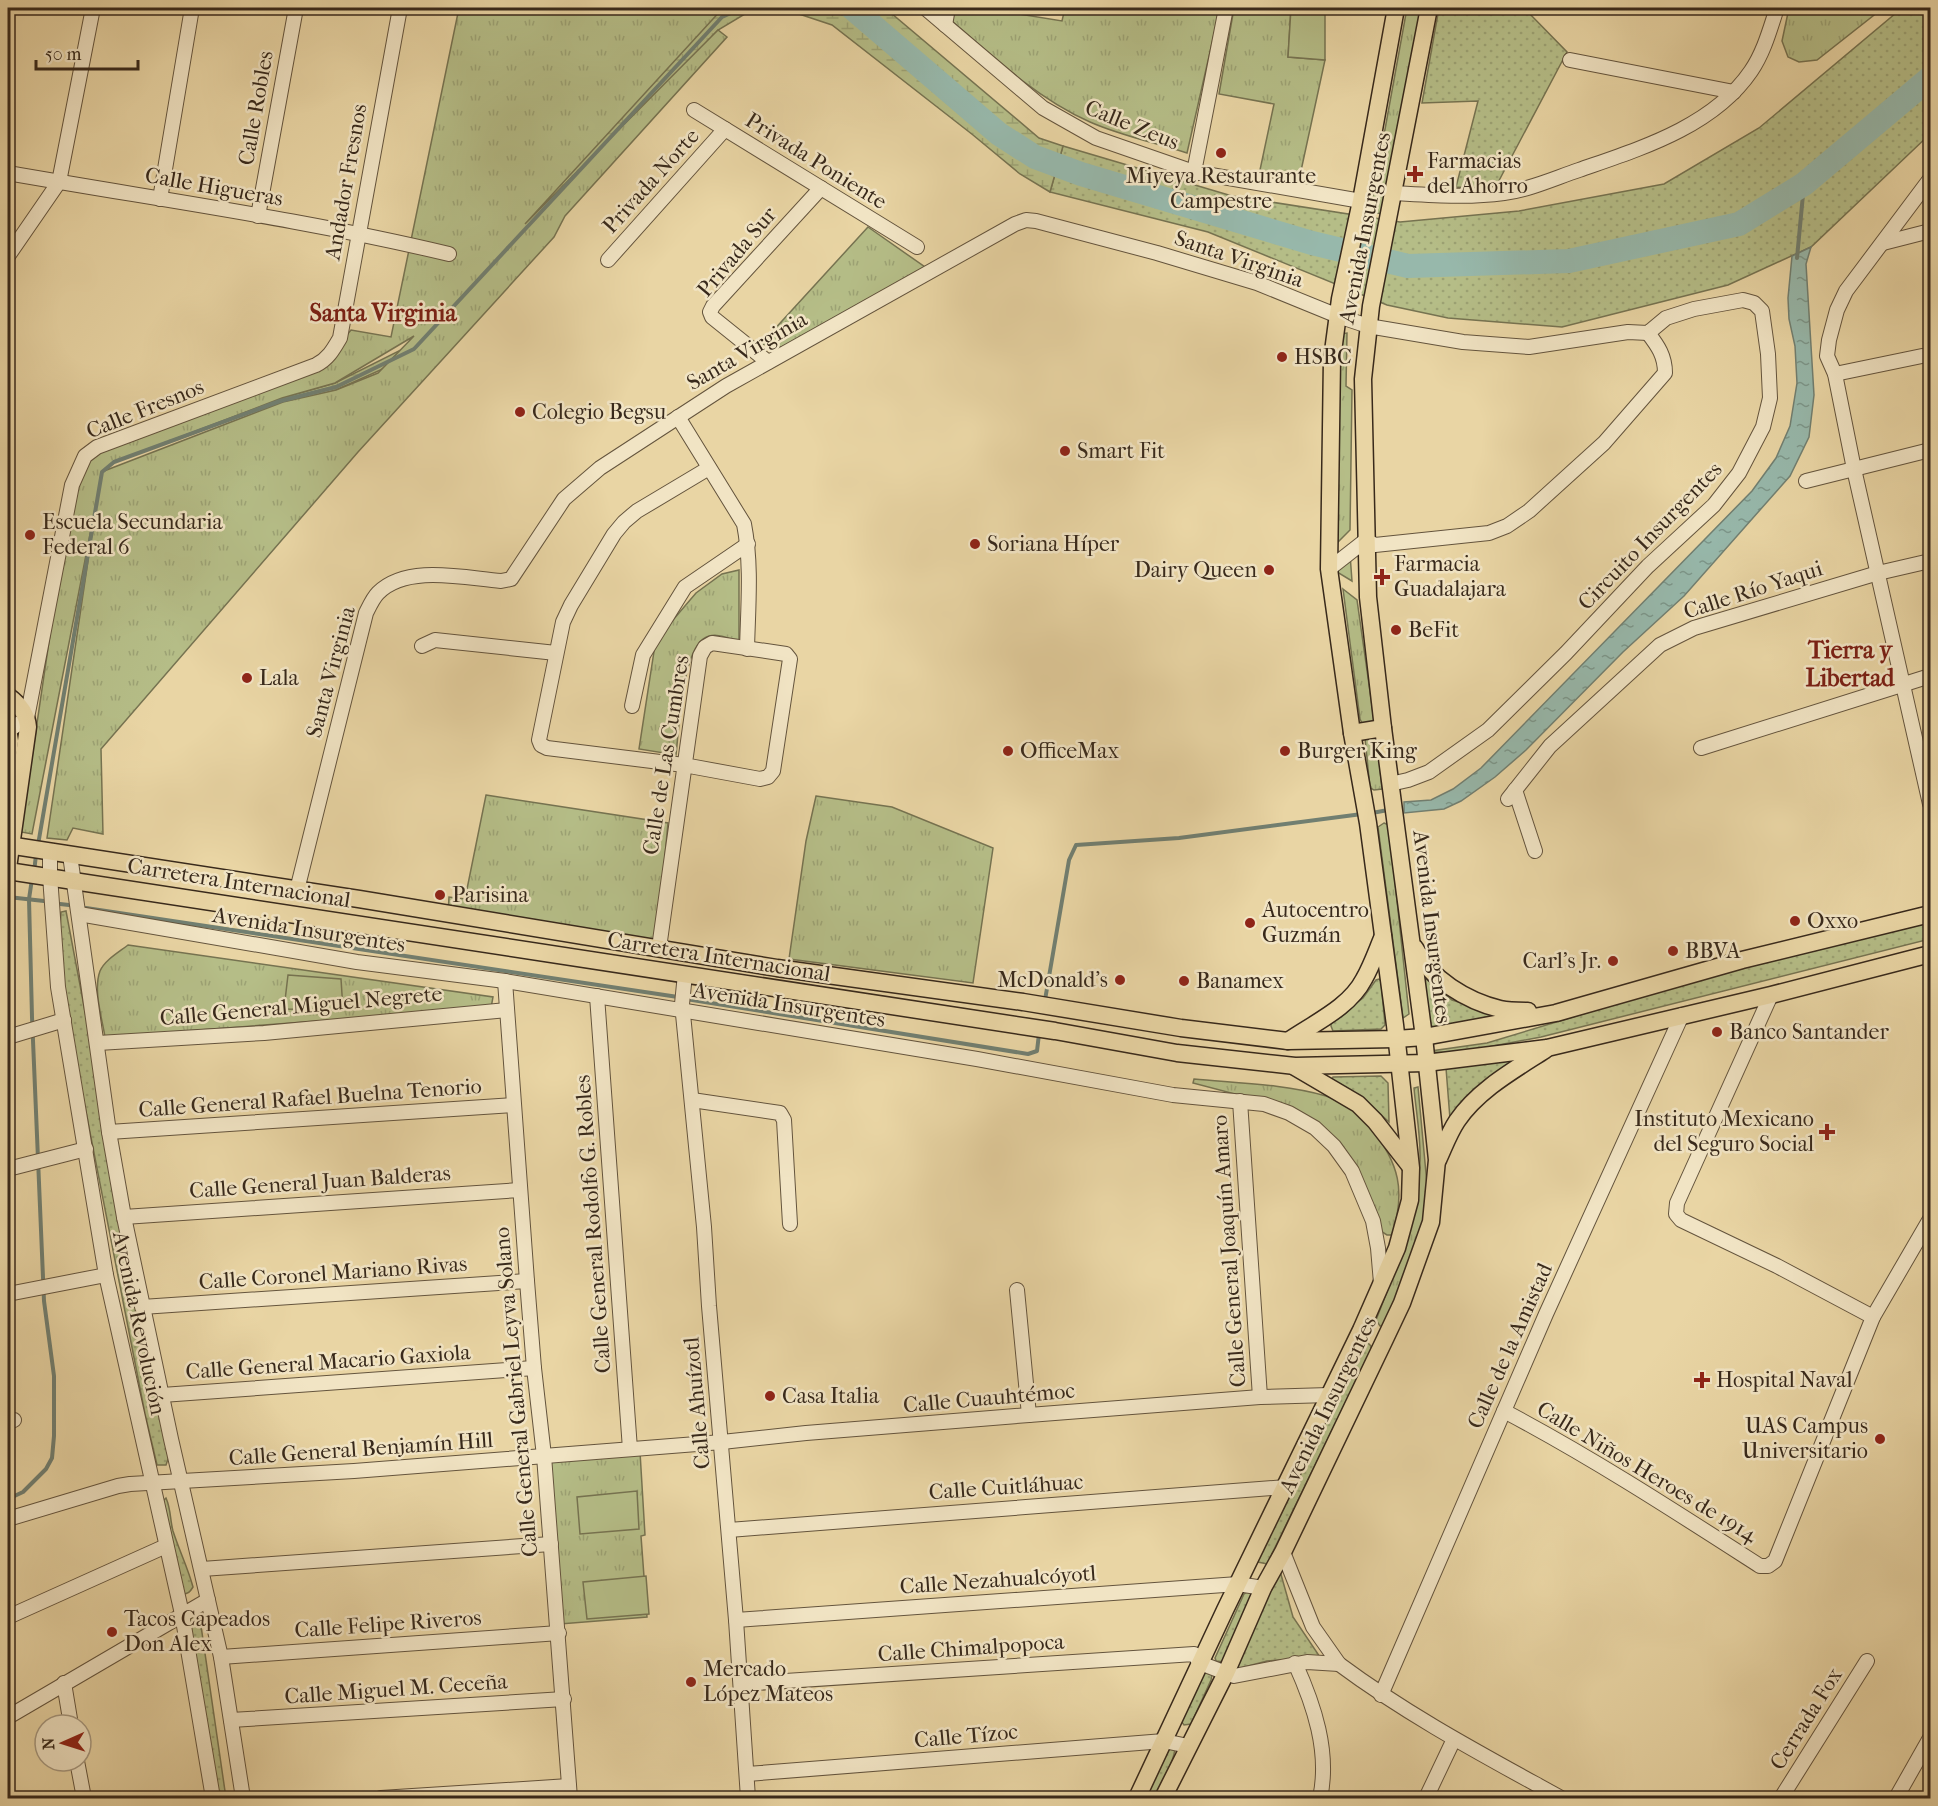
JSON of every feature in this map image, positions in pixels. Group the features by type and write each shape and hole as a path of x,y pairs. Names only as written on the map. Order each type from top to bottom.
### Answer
{"main road":[{"name":"Avenida Insurgentes","path":"1137,1798 1361,1330 1397,1248 1410,1200 1411,1168 1383,935 1329,569 1332,359 1340,299 1361,201 1396,8"},
{"name":"Avenida Insurgentes","path":"1163,1798 1226,1673 1263,1588 1283,1552 1402,1303 1431,1222 1437,1160 1424,1036 1368,597 1363,380 1371,306 1429,8"},
{"path":"8,696 27,718 27,741 9,845 8,869"},
{"path":"1352,733 1383,728"},
{"path":"8,730 10,741 8,759"},
{"name":"Carretera Internacional","path":"9,845 359,898 789,969 1029,1003 1181,1028 1288,1041 1396,1040 1556,1013"},
{"name":"Carretera Internacional","path":"8,869 684,981 1024,1026 1177,1053 1295,1066 1426,1063 1547,1048"},
{"path":"1411,940 1422,962 1441,981 1460,992 1501,1010 1556,1013 1742,960 1930,914"},
{"path":"1288,1041 1327,1017 1353,995 1364,981 1383,935"},
{"path":"1437,1160 1456,1122 1469,1104 1481,1093 1547,1048 1771,995 1930,954"},
{"path":"1177,1053 1181,1028"},
{"path":"1295,1066 1358,1104 1375,1121 1411,1168"},
{"path":"1361,1330 1385,1339"}],"street":[{"path":"8,256 61,176 93,8"},
{"path":"160,199 192,8"},
{"name":"Calle Robles","path":"258,216 296,8"},
{"name":"Andador Fresnos","path":"326,360 339,338 400,8"},
{"path":"945,25 948,8"},
{"path":"1194,172 1226,8"},
{"path":"1394,193 1459,197 1507,193 1647,146 1707,114 1734,92 1756,62 1777,8"},
{"name":"Calle Zeus","path":"929,9 1043,108 1096,138 1194,172 1361,201"},
{"path":"1570,60 1734,92"},
{"name":"Privada Poniente","path":"694,110 916,247"},
{"name":"Privada Norte","path":"608,260 725,129"},
{"name":"Calle Higueras","path":"8,173 61,176 160,199 357,234 449,254"},
{"path":"1930,179 1846,291 1837,310 1828,340 1827,356 1835,374 1854,469 1930,804"},
{"name":"Privada Sur","path":"768,362 712,317 710,312 821,188"},
{"name":"Santa Virginia","path":"297,890 366,613 376,594 391,582 419,574 501,581 511,579 564,499 600,468 726,386 1015,224 1026,220 1036,221 1135,247 1246,280 1338,316"},
{"path":"1883,243 1930,231"},
{"name":"Circuito Insurgentes","path":"1391,787 1429,772 1488,730 1566,653 1648,566 1714,505 1739,473 1763,427 1770,398 1768,354 1762,311 1754,303 1743,300 1694,309 1666,318 1648,333"},
{"path":"1329,569 1366,540 1375,545 1489,532 1507,526 1529,511 1604,443 1665,373 1665,361 1648,333 1628,332 1529,346 1463,342 1368,326 1338,316"},
{"path":"1835,374 1922,356"},
{"name":"Calle Fresnos","path":"27,718 72,485 85,456 97,447 326,360"},
{"path":"678,417 744,524 748,544 747,649 786,654 790,659 773,771 768,777 760,779 684,765 547,748 541,745 539,740 541,726 562,622 614,534 637,511 709,468"},
{"path":"1806,481 1930,450"},
{"path":"632,706 643,655 685,587 748,544"},
{"name":"Calle Río Yaqui","path":"1535,851 1511,794 1550,746 1660,645 1694,628 1878,573 1930,561"},
{"path":"422,646 435,640 556,653"},
{"name":"Calle de Las Cumbres","path":"659,948 700,656 705,647 712,643 747,649"},
{"path":"1701,748 1930,676"},
{"path":"8,730 27,718"},
{"name":"Avenida Revolución","path":"41,851 39,875 106,1275 182,1614 213,1798"},
{"name":"Avenida Revolución","path":"70,855 124,1217 142,1307 202,1569 220,1657 243,1798"},
{"name":"Avenida Insurgentes","path":"79,914 357,962 682,1007 1173,1095 1264,1104 1289,1113 1315,1128 1334,1146 1352,1171 1373,1221 1381,1283"},
{"name":"Calle General Gabriel Leyva Solano","path":"505,981 527,1281 559,1633 570,1792"},
{"name":"Calle Ahuízotl","path":"684,981 682,1007 722,1442 748,1798"},
{"path":"1771,995 1677,1203 1677,1214 1681,1220 1777,1266 1873,1317 1930,1219"},
{"name":"Calle General Rodolfo G. Robles","path":"597,996 630,1449"},
{"name":"Calle General Miguel Negrete","path":"98,1043 264,1033 507,1010"},
{"name":"Calle de la Amistad","path":"1381,1695 1504,1411 1682,1015"},
{"path":"8,1037 64,1020"},
{"path":"692,1100 780,1113 784,1120 790,1224"},
{"name":"Calle General Joaquín Amaro","path":"1240,1101 1260,1397"},
{"name":"Calle General Rafael Buelna Tenorio","path":"110,1132 513,1105"},
{"path":"8,1169 86,1149"},
{"name":"Calle General Juan Balderas","path":"124,1217 520,1190"},
{"path":"8,1294 106,1275"},
{"name":"Calle Coronel Mariano Rivas","path":"142,1307 527,1281"},
{"path":"1017,1290 1029,1415"},
{"name":"Calle Niños Heroes de 1914","path":"1504,1411 1565,1443 1760,1566 1768,1566 1775,1562 1873,1317"},
{"name":"Calle General Macario Gaxiola","path":"162,1395 534,1368"},
{"name":"Calle Cuauhtémoc","path":"544,1455 1260,1397 1329,1395"},
{"name":"Calle General Benjamín Hill","path":"8,1519 118,1486 354,1471 544,1455"},
{"name":"Calle Cuitláhuac","path":"729,1530 1286,1487"},
{"path":"202,1569 551,1544"},
{"path":"8,1617 166,1546"},
{"path":"1283,1552 1313,1627 1339,1664 1381,1695 1454,1739 1561,1798"},
{"name":"Calle Nezahualcóyotl","path":"736,1620 1238,1584 1263,1588"},
{"path":"8,1717 208,1600"},
{"name":"Calle Felipe Riveros","path":"220,1657 559,1633"},
{"name":"Calle Chimalpopoca","path":"741,1684 1194,1654 1200,1663"},
{"name":"Cerrada Fox","path":"1781,1798 1867,1661"},
{"path":"1200,1663 1234,1676 1295,1663 1339,1664"},
{"path":"1295,1663 1316,1716 1322,1758 1320,1798"},
{"path":"64,1683 69,1713"},
{"name":"Calle Miguel M. Ceceña","path":"231,1720 564,1699"},
{"path":"1896,1798 1930,1738"},
{"path":"1426,1798 1454,1739"},
{"name":"Calle Tízoc","path":"747,1774 1164,1741 1188,1746"},
{"path":"79,1773 84,1798"},
{"path":"381,1798 570,1792"}],"green space":[{"path":"459,8 723,8 525,224 718,30 727,37 565,216 554,237 358,452 101,749 103,834 73,828 67,840 47,838 98,493 32,834 21,832 72,485 85,456 326,360 351,330 391,337","holes":["414,336 378,373 336,390 283,402 104,471 115,462 282,398 335,383"]},
{"path":"721,8 755,8 718,30 416,354 336,390 284,406 282,398 335,383 413,344"},
{"path":"781,8 885,8 1039,138 1063,146 1050,192 1020,174 832,25"},
{"path":"955,8 1006,8 1006,12 1062,21 1065,8 1220,8 1187,153 1101,127 1052,102 1017,77 952,21"},
{"path":"1234,8 1291,8 1288,57 1325,60 1299,180 1260,170 1274,104 1219,94"},
{"path":"1291,8 1325,8 1325,60 1288,57"},
{"path":"1407,8 1421,8 1382,214 1370,212"},
{"path":"1439,8 1524,8 1567,52 1494,190 1456,187 1478,101 1422,103"},
{"path":"1789,8 1883,8 1817,60 1799,62 1788,57 1782,41"},
{"path":"1902,8 1930,8 1930,134 1811,247 1728,285 1562,327 1448,318 1387,305 1208,232 1050,192 1063,146 1232,196 1400,222 1519,211 1664,184 1759,128"},
{"path":"868,227 925,267 782,347 761,344"},
{"path":"1347,333 1346,386 1352,390 1350,530 1332,548 1340,334"},
{"path":"1350,554 1352,581 1332,569"},
{"path":"739,570 739,642 721,636 712,636 703,639 696,648 686,676 676,755 639,749 655,645 696,593 722,574"},
{"path":"1343,589 1357,600 1374,720 1372,723 1363,725 1360,719"},
{"path":"1373,733 1377,739 1382,789 1374,790 1370,788 1365,738"},
{"path":"486,795 668,823 657,942 448,913 449,897 465,899"},
{"path":"816,796 892,807 993,848 973,983 789,959 806,841"},
{"path":"1384,823 1389,825 1409,1014 1403,1018 1378,827"},
{"path":"66,911 169,1456 166,1465 157,1465 145,1414 63,994 59,945 61,912"},
{"path":"1930,917 1930,939 1541,1037 1456,1053 1431,1052 1487,1043 1659,991"},
{"path":"128,945 493,997 491,1008 105,1037 97,987 100,971 105,963"},
{"path":"288,975 341,979 343,1010 284,1009"},
{"path":"1379,979 1385,1025 1381,1029 1333,1031 1331,1022 1363,998"},
{"path":"1426,979 1452,1000 1493,1012 1491,1017 1435,1028 1428,1024 1423,980"},
{"path":"1510,1058 1510,1063 1450,1119 1446,1068"},
{"path":"1381,1076 1388,1083 1389,1122 1365,1100 1331,1080 1333,1077"},
{"path":"1194,1079 1310,1092 1326,1096 1351,1109 1362,1118 1381,1141 1394,1166 1399,1205 1392,1235 1379,1230 1352,1165 1284,1107 1193,1083"},
{"path":"1418,1087 1428,1195 1422,1229 1387,1325 1380,1326 1376,1320 1405,1242 1415,1202 1420,1143 1414,1088"},
{"path":"1366,1341 1371,1346 1371,1350 1267,1564 1258,1562 1257,1559 1361,1342"},
{"path":"640,1452 645,1535 641,1536 647,1617 560,1624 547,1458"},
{"path":"637,1491 639,1529 580,1534 577,1497"},
{"path":"166,1498 173,1531 193,1587 186,1594 183,1594 161,1503"},
{"path":"1280,1571 1293,1617 1320,1657 1267,1661 1233,1670"},
{"path":"646,1576 649,1614 587,1619 583,1582"},
{"path":"1247,1592 1254,1594 1225,1662 1216,1661 1215,1658 1244,1594"},
{"path":"197,1613 200,1619 226,1798 216,1798 189,1619"},
{"path":"1207,1672 1212,1675 1211,1680 1191,1724 1184,1725 1181,1721 1201,1674"},
{"path":"1175,1747 1170,1766 1154,1798 1142,1798 1165,1748"}],"water":[{"path":"1811,247 1806,264 1814,395 1809,437 1790,476 1684,596 1623,652 1526,750 1495,777 1461,801 1444,809 1404,813 1404,802 1431,800 1453,789 1481,768 1752,491 1776,458 1790,426 1797,383 1795,346 1789,319 1788,298 1792,256"}],"waterway":[{"path":"38,845 102,472 114,462 280,401 336,387 414,349 722,17 742,8"},
{"path":"815,8 864,18"},
{"path":"852,8 999,134 1035,157 1081,174 1312,243 1408,266 1569,261 1739,224 1804,184 1930,78"},
{"path":"1797,258 1804,184"},
{"path":"1372,813 1388,810"},
{"path":"1045,1000 1069,860 1076,845 1179,838 1362,814"},
{"path":"34,872 36,855"},
{"path":"8,1499 23,1492 46,1469 52,1458 54,1436 54,1376 44,1301 32,1017 29,899 32,879"},
{"path":"8,897 44,901"},
{"path":"60,904 69,905"},
{"path":"86,908 678,997"},
{"path":"686,999 1028,1054 1037,1051 1039,1034"}],"place":[{"name":"Miyeya Restaurante Campestre","path":"1221,153"},
{"name":"Farmacias del Ahorro","path":"1415,174"},
{"name":"HSBC","path":"1282,357"},
{"name":"Colegio Begsu","path":"520,412"},
{"name":"Smart Fit","path":"1065,451"},
{"name":"Escuela Secundaria Federal 6","path":"30,535"},
{"name":"Soriana Híper","path":"975,544"},
{"name":"Dairy Queen","path":"1269,570"},
{"name":"Farmacia Guadalajara","path":"1382,577"},
{"name":"BeFit","path":"1396,630"},
{"name":"Lala","path":"247,678"},
{"name":"OfficeMax","path":"1008,751"},
{"name":"Burger King","path":"1285,751"},
{"name":"Parisina","path":"440,895"},
{"name":"Oxxo","path":"1795,921"},
{"name":"Autocentro Guzmán","path":"1250,923"},
{"name":"BBVA","path":"1673,951"},
{"name":"Carl's Jr.","path":"1613,961"},
{"name":"McDonald's","path":"1120,980"},
{"name":"Banamex","path":"1184,981"},
{"name":"Banco Santander","path":"1717,1032"},
{"name":"Instituto Mexicano del Seguro Social","path":"1827,1132"},
{"name":"Hospital Naval","path":"1702,1380"},
{"name":"Casa Italia","path":"770,1396"},
{"name":"UAS Campus Universitario","path":"1880,1439"},
{"name":"Tacos Capeados Don Alex","path":"112,1632"},
{"name":"Mercado López Mateos","path":"691,1682"}],"district":[{"name":"Santa Virginia","path":"384,313"},
{"name":"Tierra y Libertad","path":"1850,664"}]}
